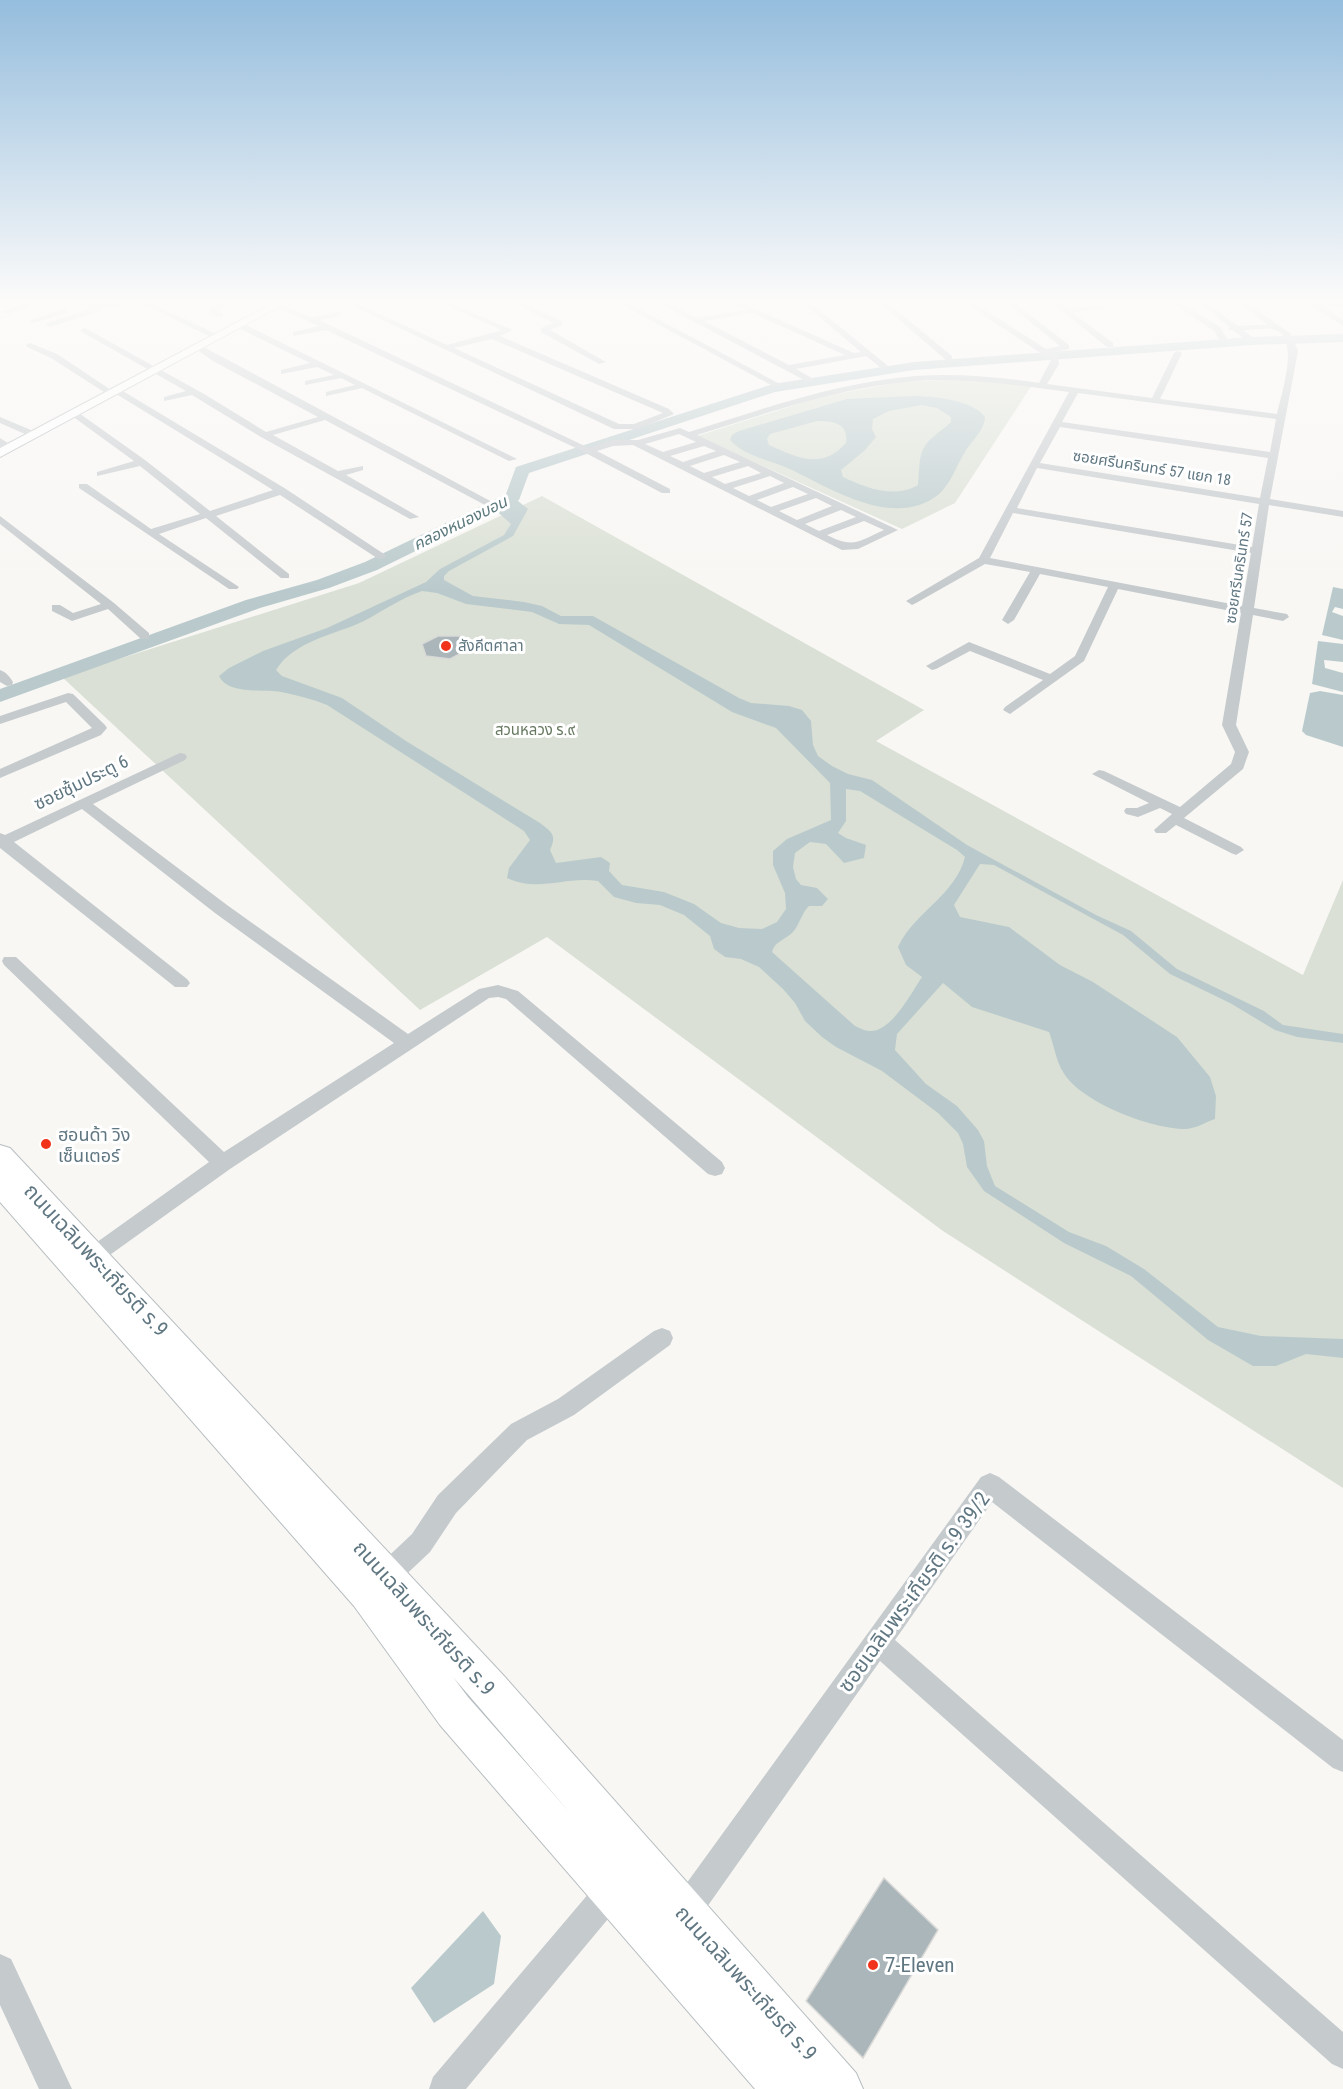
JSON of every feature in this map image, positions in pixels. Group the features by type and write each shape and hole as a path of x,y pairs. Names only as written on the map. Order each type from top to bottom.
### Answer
{"main road":[{"path":"1,447 98,396"},
{"path":"1,447 73,413 100,396"},
{"name":"ถนนเฉลิมพระเกียรติ ร.9","path":"0,1155 490,1691 840,2089"},
{"name":"ถนนเฉลิมพระเกียรติ ร.9","path":"0,1182 367,1593 454,1711 786,2089"}],"street":[{"path":"122,396 282,491 381,556"},
{"path":"167,399 176,396"},
{"path":"200,396 264,435 414,517"},
{"path":"289,396 489,502"},
{"path":"384,396 512,459"},
{"path":"475,396 586,449 666,491"},
{"path":"554,396 621,428 634,427 669,414 633,396"},
{"path":"689,435 815,396"},
{"path":"912,601 983,560 1072,396"},
{"path":"1122,396 1280,417"},
{"path":"1155,401 1157,396"},
{"name":"ซอยศรีนครินทร์ 57","path":"1161,830 1238,766 1242,752 1228,724 1284,396"},
{"path":"73,413 142,462 285,576"},
{"path":"264,435 327,417"},
{"path":"0,420 28,432"},
{"path":"1057,424 1275,456"},
{"path":"586,449 612,443 637,443 680,431 893,530 848,548 723,488 637,443"},
{"path":"660,456 704,443"},
{"path":"681,466 724,452"},
{"path":"101,474 142,462"},
{"path":"702,477 748,463"},
{"name":"ซอยศรีนครินทร์ 57 แยก 18","path":"1034,465 1343,514"},
{"path":"337,475 360,468"},
{"path":"723,488 770,473"},
{"path":"748,500 792,484"},
{"path":"83,486 233,587"},
{"path":"150,533 282,491"},
{"path":"770,511 816,495"},
{"path":"796,524 841,506"},
{"path":"1012,510 1257,550"},
{"path":"819,535 864,517"},
{"path":"0,519 110,605 145,636"},
{"path":"983,560 1282,617"},
{"path":"1008,620 1036,569"},
{"path":"1010,710 1080,658 1115,584"},
{"path":"56,608 72,617 110,605"},
{"path":"932,666 969,646 1052,679"},
{"path":"0,720 68,698 100,728 96,732 0,774"},
{"name":"ซอยซุ้มประตู 6","path":"1,841 180,757"},
{"path":"1099,774 1123,801 1138,813 1160,803"},
{"path":"1123,801 1160,803 1236,850"},
{"path":"84,803 222,909 406,1042"},
{"path":"1,841 181,983"},
{"path":"10,961 223,1163"},
{"path":"93,1256 223,1163 406,1042 485,993 498,991 512,995 715,1168"},
{"path":"386,1576 421,1543 447,1504 519,1432 566,1407 662,1338"},
{"name":"ซอยเฉลิมพระเกียรติ ร.9 39/2","path":"684,1913 990,1485 1343,1758"},
{"path":"877,1641 1343,2053"},
{"path":"445,2089 612,1890"},
{"path":"0,1970 56,2089"}],"green space":[{"path":"1025,396 955,503 902,529 697,436 820,397"},
{"name":"สวนหลวง ร.๙","path":"542,496 924,710 876,741 1303,975 1343,880 1343,1488 943,1231 547,937 420,1010 62,677 359,583"}],"shaded area":[{"path":"921,396 944,399 963,403 979,411 985,417 980,431 943,491 921,504 902,508 883,507 863,502 751,454 730,440 732,435 847,399","holes":["922,405 937,408 951,417 951,422 924,448 920,460 918,485 890,492 861,485 843,477 841,470 864,451 876,437 872,429 873,419 889,411","817,421 829,422 842,427 845,431 846,443 828,457 819,459 800,457 769,445 767,439 770,434"]},
{"path":"513,497 528,509 513,536 449,571 444,576 444,580 473,596 542,606 561,616 593,616 739,698 751,703 789,706 802,710 811,721 813,745 818,756 832,766 848,774 872,780 967,845 1096,915 1131,931 1177,969 1264,1011 1283,1025 1343,1034 1343,1043 1297,1037 1275,1030 1230,1003 1170,974 1123,935 994,865 980,864 954,905 960,917 1009,927 1060,965 1093,982 1177,1037 1210,1077 1216,1096 1215,1119 1189,1129 1171,1128 1136,1119 1100,1103 1084,1094 1063,1072 1049,1032 972,1007 943,983 897,1034 895,1050 926,1084 957,1106 978,1130 984,1141 987,1166 995,1186 1069,1232 1106,1246 1144,1269 1218,1327 1261,1336 1343,1339 1343,1358 1306,1354 1276,1366 1253,1366 1208,1340 1131,1276 1064,1243 984,1191 967,1167 963,1144 958,1133 938,1113 882,1071 822,1037 805,1021 795,1003 783,989 759,967 741,959 725,957 714,949 710,936 684,915 660,905 636,903 614,897 598,881 530,884 507,878 509,868 530,840 524,831 327,705 281,692 238,689 224,682 219,676 229,668 263,651 327,628 426,582 440,569 504,535 511,524 491,506","holes":["422,591 437,593 466,604 532,612 559,624 589,625 732,712 776,728 830,783 831,820 787,839 773,851 773,865 785,893 786,909 777,922 762,929 739,928 721,923 694,904 664,892 622,885 609,871 610,863 601,857 556,863 550,850 553,841 552,834 540,823 406,741 342,698 282,676 276,670 284,660 305,645 364,621","846,789 860,791 965,857 953,883 914,924 898,947 906,965 922,977 893,1019 885,1026 869,1031 855,1026 772,952 778,943 793,932 809,906 822,906 828,899 817,888 801,885 796,879 793,867 795,853 810,842 826,844 844,863 864,858 866,845 838,833 846,821"]},
{"path":"1333,587 1343,589 1343,609 1335,607 1332,612 1343,616 1343,640 1322,635"},
{"path":"1318,641 1343,644 1343,662 1324,660 1325,668 1343,673 1343,692 1312,684"},
{"path":"1320,691 1343,695 1343,747 1306,735 1302,731 1310,693"},
{"path":"483,1911 501,1936 494,1984 434,2023 411,1988"}],"building":[{"name":"สังคีตศาลา","path":"438,636 462,636 471,648 450,659 426,656 422,644"},
{"name":"7-Eleven","path":"884,1878 938,1930 863,2058 806,2001"}],"waterway":[{"name":"คลองหนองบอน","path":"0,696 253,604 323,584 371,566 513,497 522,470 747,396"}],"place":[{"name":"สังคีตศาลา","path":"446,646"},
{"name":"ฮอนด้า วิง เซ็นเตอร์","path":"46,1144"},
{"name":"7-Eleven","path":"873,1965"}]}
